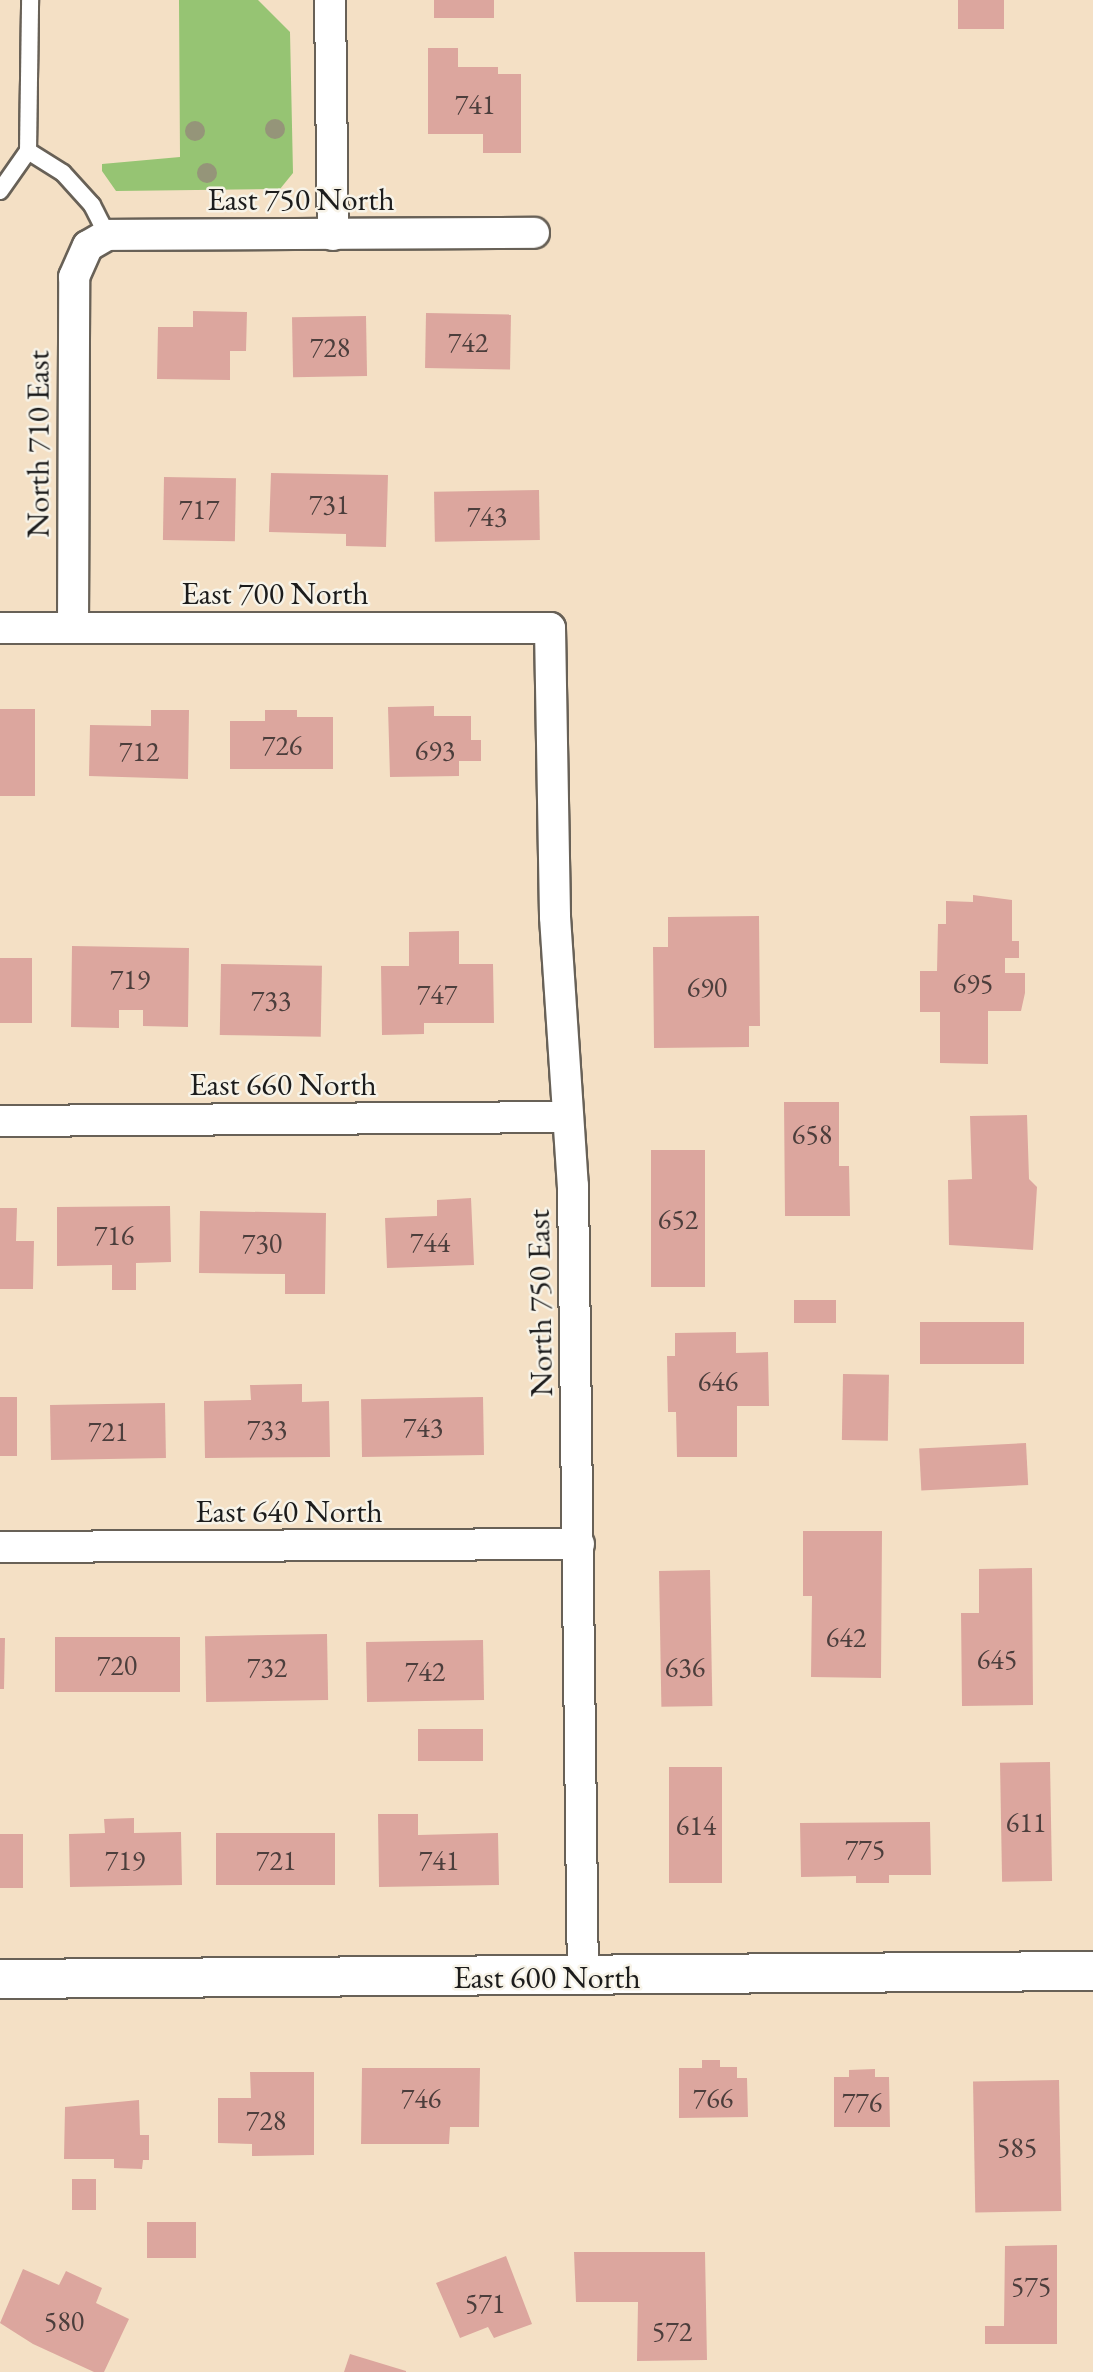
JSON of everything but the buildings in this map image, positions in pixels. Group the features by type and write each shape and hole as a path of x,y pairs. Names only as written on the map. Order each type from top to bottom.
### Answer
{"street":[{"path":"330,0 333,235"},
{"name":"East 750 North","path":"107,235 534,233"},
{"name":"North 710 East","path":"73,628 74,277 89,246 107,235"},
{"name":"East 700 North","path":"0,628 550,628"},
{"name":"North 750 East","path":"550,628 555,917 568,1117 579,1544 583,1977"},
{"name":"East 660 North","path":"0,1121 568,1117"},
{"name":"East 640 North","path":"0,1548 579,1544"},
{"name":"East 600 North","path":"0,1979 583,1977 1093,1971"}],"lane":[{"path":"0,191 29,151 30,0"},
{"path":"29,151 63,173 92,205 107,235"}],"green space":[{"path":"179,0 258,0 290,32 293,173 280,189 116,191 102,171 102,164 180,157"}]}
